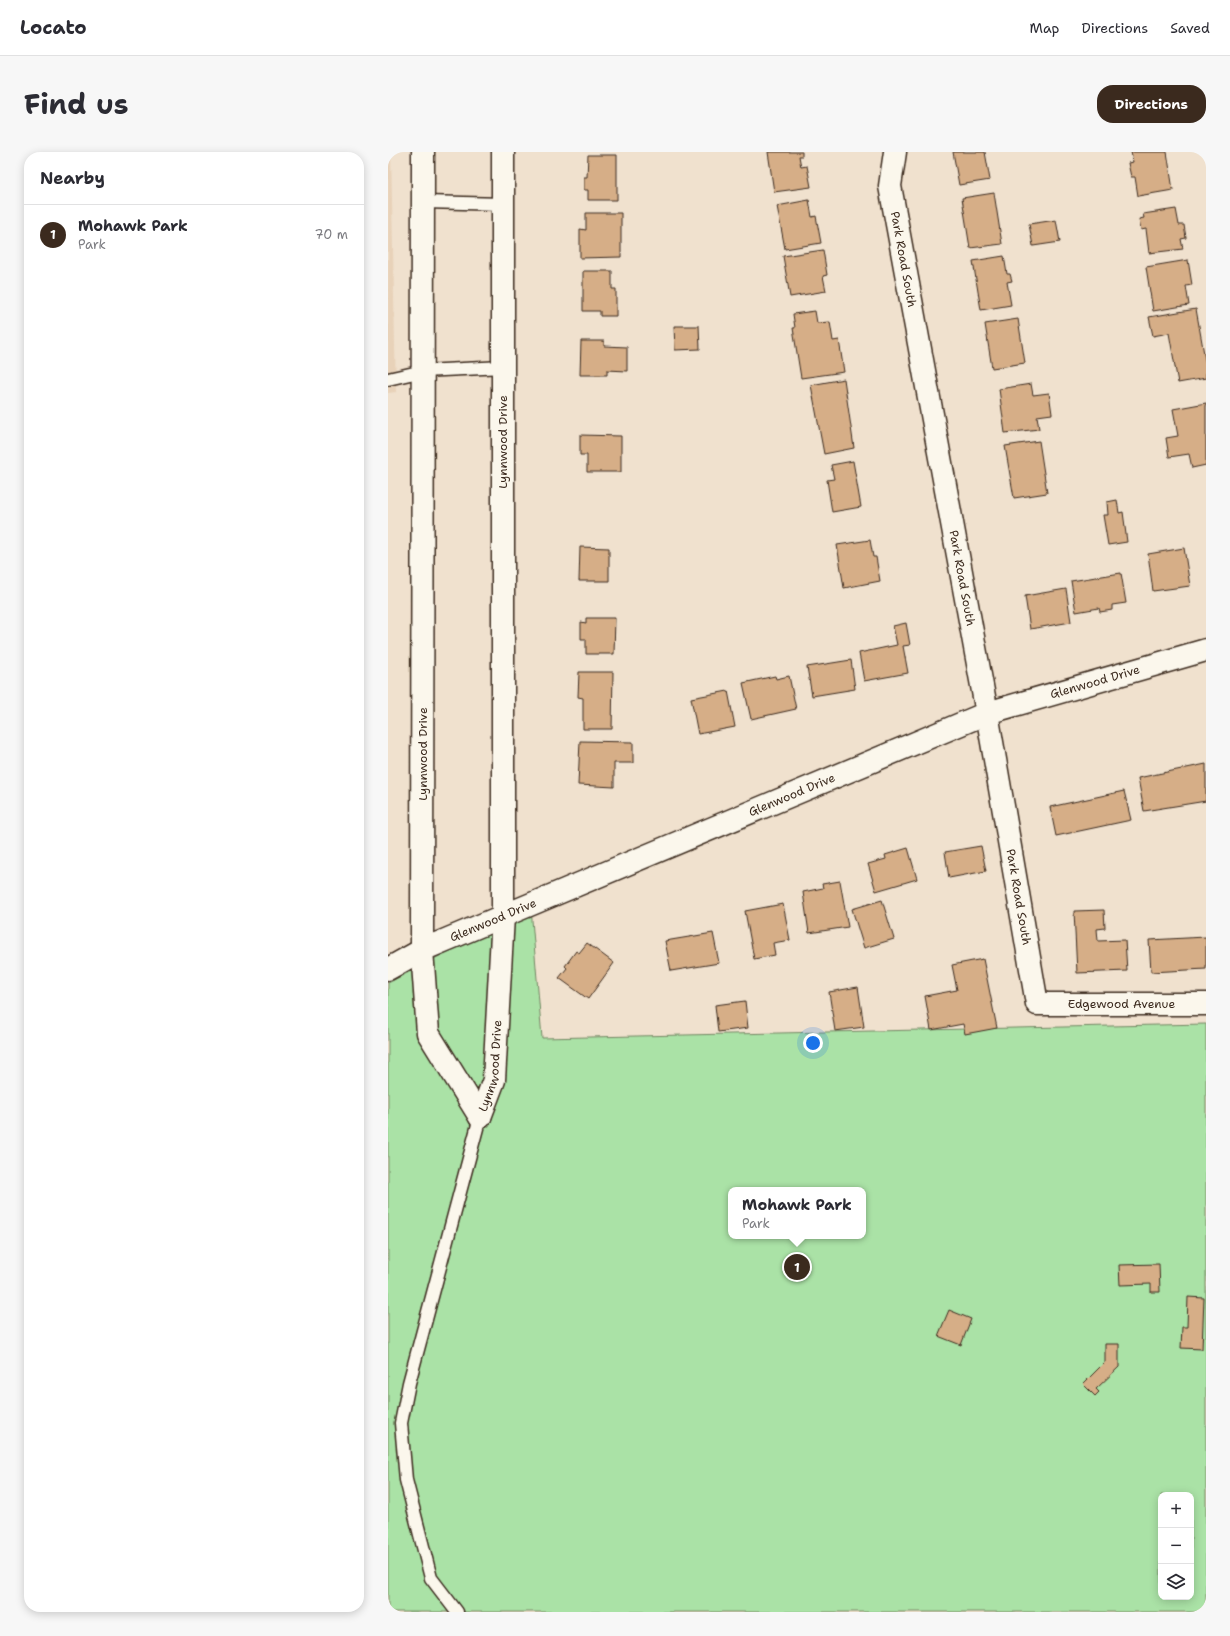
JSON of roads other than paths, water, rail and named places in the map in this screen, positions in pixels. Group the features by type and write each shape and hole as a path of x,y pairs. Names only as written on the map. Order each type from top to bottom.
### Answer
{"street":[{"name":"Lynnwood Drive","path":"423,152 422,950 428,1033 480,1117"},
{"name":"Lynnwood Drive","path":"480,1117 494,1080 503,916 503,152"},
{"name":"Park Road South","path":"895,152 890,186 987,713 1037,1004"},
{"name":"Glenwood Drive","path":"388,969 422,950 987,713 1206,650"},
{"name":"Edgewood Avenue","path":"1037,1004 1206,1004"}],"lane":[{"path":"424,202 503,204"},
{"path":"388,379 423,371 503,367"},
{"path":"456,1612 431,1578 406,1480 401,1423 409,1383 480,1117"}],"place":[{"name":"Mohawk Park","path":"797,1267"}]}
